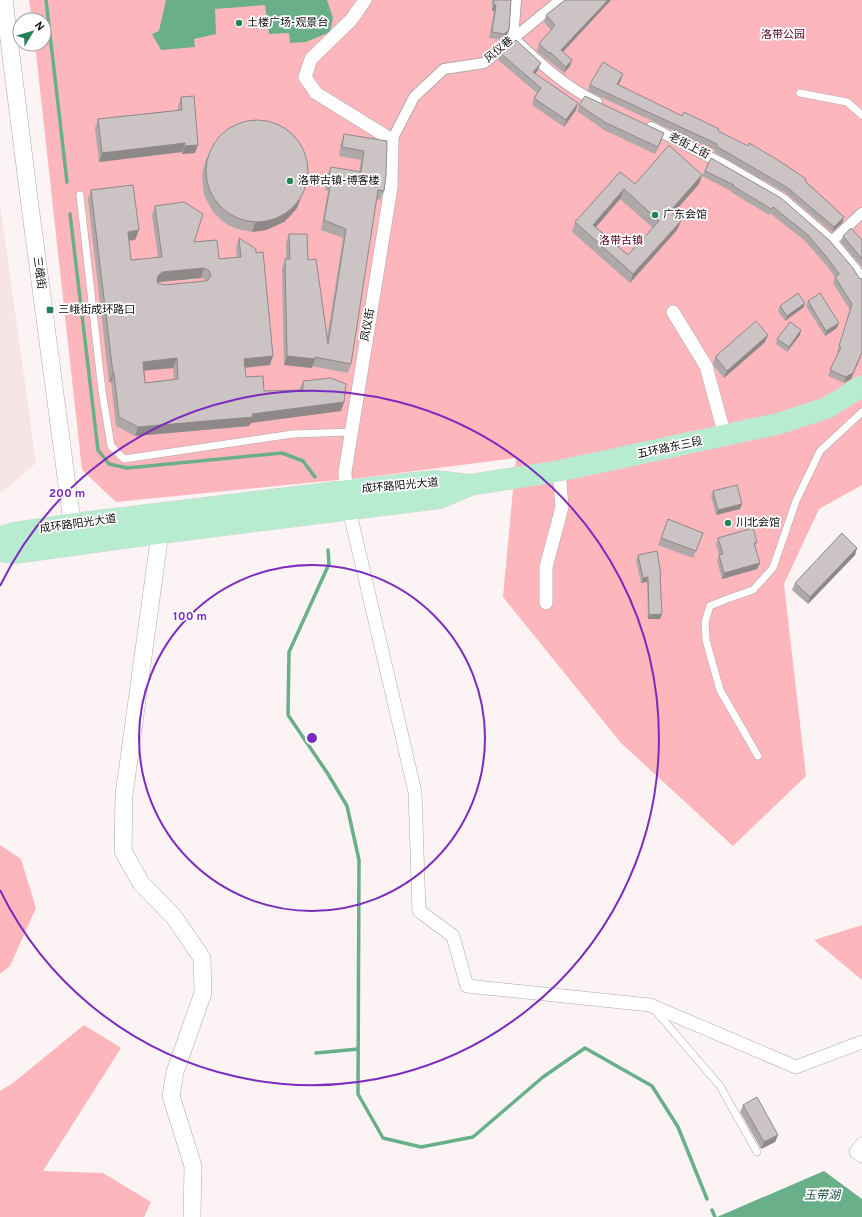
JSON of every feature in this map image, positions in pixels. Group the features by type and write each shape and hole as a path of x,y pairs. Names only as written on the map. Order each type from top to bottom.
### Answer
{"main road":[{"name":"五环路东三段","path":"470,485 559,471 777,424 827,408 862,386"},
{"name":"成环路阳光大道","path":"5,544 72,524 347,500 439,498 470,485"},
{"name":"成环路阳光大道","path":"5,544 76,545 160,533 347,500"}],"street":[{"name":"三峨街","path":"4,0 72,524 76,545"},
{"path":"365,0 351,20 311,59 305,77 316,93 392,140"},
{"path":"516,0 513,38 549,71 588,98 609,108"},
{"name":"风仪巷","path":"392,140 414,97 444,69 484,63 560,0"},
{"name":"老街上街","path":"645,125 727,166 783,198 832,241 856,270 862,280"},
{"name":"凤仪街","path":"392,140 391,187 350,432 345,472 347,500 415,792 419,911 453,936 467,986 650,1005"},
{"path":"832,241 862,213"},
{"path":"673,312 706,366 725,436"},
{"path":"546,603 546,567 562,507 559,471"},
{"path":"160,533 124,795 123,851 141,883 174,918 202,958 203,993 175,1072 171,1096 193,1166 192,1217"},
{"path":"650,1005 796,1067 862,1042"},
{"path":"862,1144 856,1152 862,1156"}],"lane":[{"path":"800,93 847,102 862,115"},
{"path":"80,195 102,390 111,446 124,459 293,434 350,432"},
{"path":"758,756 720,690 706,640 705,622 710,606 752,590 773,568 796,501 820,451 862,412"},
{"path":"650,1005 720,1086 756,1152"}],"shaded area":[{"path":"0,203 36,463 0,493"}],"green space":[{"name":"洛带古镇","path":"29,0 862,0 862,485 819,509 784,584 806,776 733,846 621,743 503,597 516,458 368,477 116,502 82,470 36,52 52,52 52,12 31,12"},
{"path":"0,845 21,859 36,908 10,966 0,974"},
{"path":"862,925 862,980 814,940"},
{"path":"84,1025 121,1048 43,1171 103,1173 151,1202 144,1217 0,1217 0,1091 13,1083"}],"water":[{"path":"166,0 327,0 333,18 330,32 306,42 290,43 289,33 269,34 265,5 215,9 216,34 194,39 195,47 161,50 152,34 159,31"},
{"name":"玉带湖","path":"824,1171 862,1199 862,1217 717,1217"}],"building":[{"path":"494,0 511,0 509,30 504,34 492,32 496,5 494,5"},
{"path":"565,0 608,0 561,50 572,60 566,67 539,44 555,25 546,15"},
{"path":"516,40 541,63 533,72 578,103 566,120 534,98 541,88 500,53"},
{"path":"603,62 623,74 617,84 682,116 684,112 719,129 718,131 748,146 749,143 781,162 806,179 805,181 844,217 834,227 788,188 716,146 717,144 592,86 590,84"},
{"path":"194,96 198,145 185,146 185,143 102,153 98,119 182,110 181,97"},
{"path":"585,96 664,133 658,147 606,123 579,105"},
{"name":"洛带古镇-博客楼","path":"257,120 267,121 286,128 300,142 307,161 307,181 300,200 286,214 267,221 257,222 247,221 228,214 214,200 207,181 206,171 207,161 214,142 228,128 247,121"},
{"path":"344,134 387,141 384,191 378,190 351,364 315,357 315,359 287,356 285,259 290,259 289,234 307,234 308,260 316,259 328,344 346,229 324,220 331,182 328,181 331,167 361,172 364,151 342,147"},
{"name":"广东会馆","path":"669,145 702,175 670,211 681,221 633,274 575,222 620,172 635,184","holes":["624,189 659,221 628,255 593,225"]},
{"path":"711,158 781,198 829,240 853,268 859,278 862,279 862,352 853,373 846,377 830,370 841,347 839,346 852,304 835,277 839,274 808,235 773,207 771,209 733,186 734,185 705,171"},
{"path":"133,185 139,230 128,232 131,260 162,257 155,206 184,202 203,214 194,242 217,240 219,259 241,257 239,238 256,249 256,253 263,252 273,356 244,359 246,377 263,376 264,391 303,390 303,381 331,378 346,384 344,402 252,414 253,417 138,427 119,417 91,190","holes":["204,268 209,271 211,275 208,280 205,281 164,285 158,283 157,280 158,276 162,272","177,358 178,379 145,383 143,362"]},
{"path":"851,228 862,240 862,259 843,236"},
{"path":"798,293 805,303 787,316 780,306"},
{"path":"820,293 839,323 826,331 808,301"},
{"path":"756,321 768,335 727,371 716,356"},
{"path":"790,322 801,330 789,347 777,339"},
{"path":"737,485 742,504 718,510 713,491"},
{"path":"668,519 703,533 696,551 661,538"},
{"path":"753,528 757,542 754,543 760,563 724,573 719,555 723,554 718,538"},
{"path":"842,533 857,548 810,597 795,583"},
{"path":"657,551 661,575 662,614 649,615 648,577 643,578 638,555"},
{"path":"757,1097 778,1135 764,1142 743,1105"}],"waterway":[{"path":"46,0 67,182"},
{"path":"70,214 98,450 109,464 127,468 282,453 303,461 315,477"},
{"path":"328,550 329,564 289,652 288,715 328,774 347,806 359,860 358,1094 383,1138 421,1147 473,1137 543,1077 585,1048 652,1086 678,1127 707,1199"},
{"path":"316,1053 358,1049"},
{"path":"712,1210 715,1217"}],"place":[{"name":"土楼广场-观景台","path":"239,23"},
{"name":"洛带古镇-博客楼","path":"290,181"},
{"name":"广东会馆","path":"655,215"},
{"name":"三峨街成环路口","path":"50,310"},
{"name":"川北会馆","path":"728,523"}],"park label":[{"name":"洛带公园","path":"783,35"}]}
